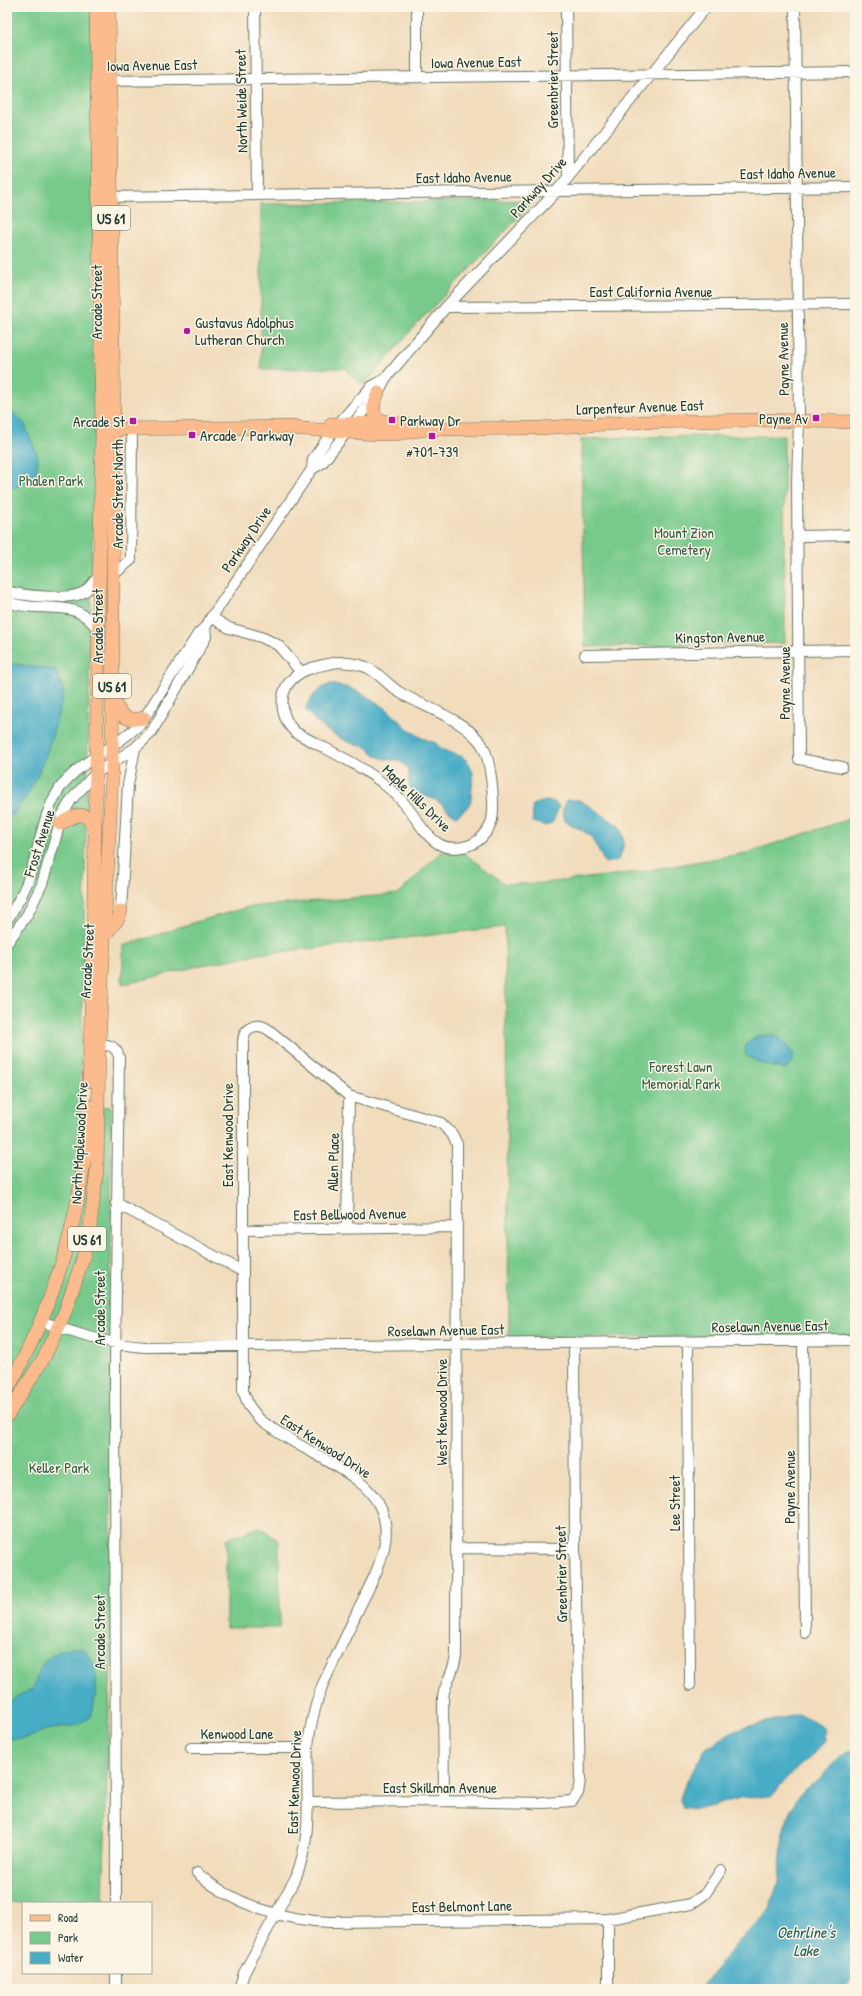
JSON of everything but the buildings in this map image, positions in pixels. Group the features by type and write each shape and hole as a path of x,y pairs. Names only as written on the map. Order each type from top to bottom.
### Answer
{"main road":[{"name":"Arcade Street","path":"94,1045 112,764 113,575 98,197 96,7"},
{"name":"Arcade Street","path":"100,942 95,831 99,575 108,429 111,197 109,7"},
{"path":"378,393 374,402 374,414 381,420 394,423"},
{"name":"Larpenteur Avenue East","path":"108,429 290,428 313,424 394,434 427,429 539,428 668,421 855,422"},
{"name":"Larpenteur Avenue East","path":"342,428 394,423 427,429"},
{"path":"112,698 120,714 127,719 144,718"},
{"path":"60,824 74,816 81,814 86,816 91,821 95,831"},
{"path":"100,942 118,919 121,911"},
{"name":"North Maplewood Drive","path":"7,1390 41,1321 64,1255 80,1189 88,1123 94,1045"},
{"name":"North Maplewood Drive","path":"7,1416 33,1377 58,1328 82,1258 94,1194 94,1045"}],"street":[{"name":"North Weide Street","path":"255,7 257,195"},
{"path":"417,7 417,77"},
{"name":"Greenbrier Street","path":"566,7 568,177"},
{"name":"Parkway Drive","path":"112,747 130,735 144,718 198,634 212,617 312,469 313,459 378,393 385,379 446,307 557,191 706,7"},
{"name":"Payne Avenue","path":"795,7 799,422 799,759 842,767"},
{"name":"Iowa Avenue East","path":"97,81 855,72"},
{"name":"East Idaho Avenue","path":"98,197 855,187"},
{"name":"East California Avenue","path":"446,307 855,304"},
{"name":"Parkway Drive","path":"342,428 371,388 385,379"},
{"name":"Arcade Street North","path":"113,575 131,560 132,428"},
{"path":"798,536 855,535"},
{"path":"99,575 82,593 62,596 46,596 9,592 9,603 72,609 85,615 99,631"},
{"path":"46,596 46,607"},
{"path":"61,608 62,596"},
{"path":"212,617 229,628 261,637 278,645 300,672"},
{"name":"Parkway Drive","path":"112,764 135,748 151,733 164,714 206,637 205,627"},
{"name":"Kingston Avenue","path":"585,655 855,650"},
{"name":"Maple Hills Drive","path":"339,662 353,663 368,668 399,692 458,724 474,736 482,744 490,767 492,821 480,839 471,845 461,848 448,847 439,844 428,836 398,797 378,779 357,765 295,732 289,726 284,716 282,697 292,679 300,672 339,662"},
{"name":"Frost Avenue","path":"7,920 14,909 31,872 52,801 62,786 79,769 112,747"},
{"path":"121,911 128,785 135,748"},
{"name":"Frost Avenue","path":"7,943 27,915 42,884 60,824 71,800 96,773 112,764"},
{"name":"East Kenwood Drive","path":"239,1989 244,1973 276,1914 301,1863 308,1837 308,1748 311,1724 322,1686 382,1560 385,1548 385,1527 378,1503 364,1486 265,1424 253,1413 243,1391 243,1041 246,1031 253,1026 264,1027 349,1096"},
{"name":"Arcade Street","path":"94,1045 110,1045 117,1050 119,1057 115,1344 116,1902"},
{"name":"West Kenwood Drive","path":"349,1096 441,1123 448,1129 455,1139 458,1150 455,1663 443,1696 444,1801"},
{"name":"Allen Place","path":"347,1228 349,1096"},
{"path":"116,1203 242,1271"},
{"name":"East Bellwood Avenue","path":"242,1230 458,1227"},
{"name":"Roselawn Avenue East","path":"41,1321 58,1328 115,1344 144,1347 855,1340"},
{"name":"Payne Avenue","path":"803,1341 804,1633"},
{"name":"Lee Street","path":"688,1342 690,1685"},
{"name":"Greenbrier Street","path":"572,1801 578,1793 580,1780 575,1549 574,1343"},
{"path":"456,1548 575,1549"},
{"name":"Kenwood Lane","path":"191,1748 308,1748"},
{"name":"East Skillman Avenue","path":"308,1802 444,1801 544,1803 572,1801"},
{"name":"East Belmont Lane","path":"197,1873 229,1896 247,1905 276,1914 306,1920 330,1922 608,1919 692,1904 704,1894 721,1870"},
{"path":"608,1919 608,1989"},
{"path":"116,1974 116,1989"}],"green space":[{"path":"7,7 91,7 95,423 80,1105 111,1107 111,1655 103,1901 7,1903 7,820 18,809 64,692 56,671 7,663"},
{"path":"535,200 415,326 364,385 350,375 346,368 261,369 261,204"},
{"name":"Mount Zion Cemetery","path":"677,436 784,436 785,643 585,647 581,439"},
{"name":"Forest Lawn Memorial Park","path":"855,817 855,1335 509,1338 505,927 260,954 202,965 122,985 123,946 192,923 248,907 398,894 442,851 463,852 505,884 544,883 639,872 746,853"},
{"path":"260,1527 279,1541 280,1628 226,1628 226,1539"}],"water":[{"path":"7,412 15,414 24,423 38,457 37,471 24,483 16,487 7,486"},
{"path":"7,663 55,670 64,692 50,743 37,777 28,793 7,820"},
{"path":"330,684 350,688 363,694 387,709 407,728 422,738 436,743 443,750 463,757 469,763 473,773 471,801 468,807 456,816 436,800 418,794 412,790 409,785 408,768 398,760 381,758 367,747 349,742 332,734 310,716 305,709 310,700 321,689"},
{"path":"567,800 580,800 618,825 622,833 623,847 618,860 605,863 590,835 565,821 563,810"},
{"path":"546,801 555,802 559,807 553,822 546,826 533,822 532,808 534,804"},
{"path":"768,1035 780,1038 794,1055 792,1063 785,1069 764,1064 745,1054 745,1045 757,1036"},
{"path":"72,1647 83,1648 93,1664 96,1689 91,1717 74,1726 45,1730 28,1738 7,1739 7,1705 19,1695 33,1689 45,1661 56,1653"},
{"path":"799,1714 824,1728 825,1740 812,1757 793,1772 771,1797 745,1797 698,1809 682,1807 680,1799 684,1787 705,1749 730,1733 746,1727"},
{"name":"Oehrline's Lake","path":"855,1749 855,1975 844,1989 699,1989 731,1950 770,1908 779,1879 783,1832 789,1814 799,1795 819,1779 840,1757"}],"place":[{"name":"Gustavus Adolphus Lutheran Church","path":"187,331"},
{"name":"Payne Av","path":"816,418"},
{"name":"Parkway Dr","path":"392,420"},
{"name":"Arcade St","path":"133,421"},
{"name":"Arcade / Parkway","path":"192,435"},
{"name":"#701-739","path":"432,436"}],"park label":[{"name":"Phalen Park","path":"51,480"},
{"name":"Keller Park","path":"59,1467"}]}
